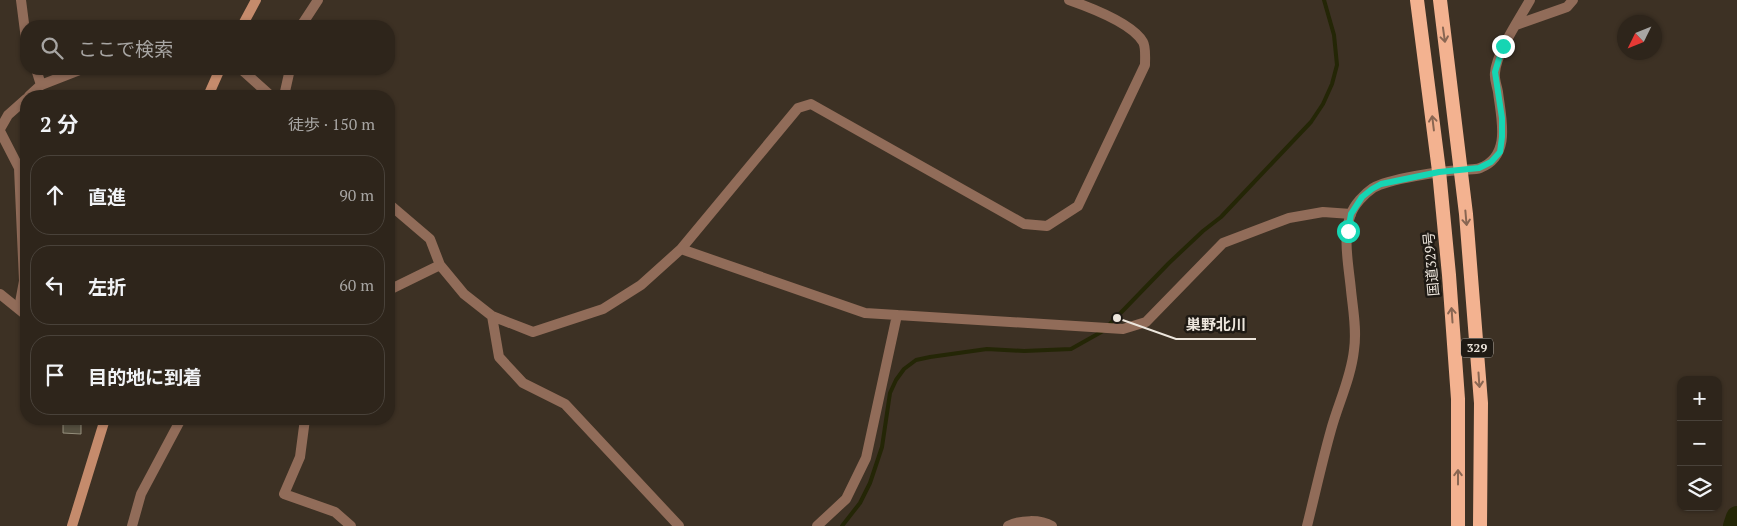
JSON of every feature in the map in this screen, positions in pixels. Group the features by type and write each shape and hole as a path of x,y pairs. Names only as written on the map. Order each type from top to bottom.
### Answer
{"highway":[{"name":"国道329号","path":"1417,0 1439,172 1458,399 1458,526"},
{"name":"329","path":"1440,0 1461,170 1481,404 1480,526"}],"main road":[{"path":"245,20 256,0"},
{"path":"211,90 217,75"},
{"path":"72,526 102,425"}],"street":[{"path":"21,0 24,20"},
{"path":"305,20 318,0"},
{"path":"395,209 430,239 440,265 464,294 492,316 533,332 603,309 641,285 681,249 798,108 811,104 1024,224 1047,226 1078,206 1145,65 1144,43 1133,30 1089,7 1068,0"},
{"path":"1307,526 1331,429 1346,385 1354,350 1355,322 1347,250 1351,214 1362,197 1381,184 1439,172 1479,168 1491,162 1500,152 1502,118 1495,72 1503,46 1530,0"},
{"path":"1516,24 1567,7 1573,0"},
{"path":"38,75 42,85"},
{"path":"36,90 42,85 67,75"},
{"path":"248,75 264,90"},
{"path":"285,90 289,75"},
{"path":"20,104 8,115 0,130 19,168 20,191"},
{"path":"681,249 865,313 1123,329 1146,322 1223,243 1289,218 1323,212 1351,214"},
{"path":"395,287 440,265"},
{"path":"0,294 20,310"},
{"path":"817,526 846,499 866,458 897,315"},
{"path":"492,316 499,357 523,383 565,404 679,526"},
{"path":"132,526 140,494 178,425"},
{"path":"304,425 300,457 284,494 335,512 351,526"},
{"path":"1008,526 1017,522 1045,522 1052,526"}],"building":[{"path":"63,425 81,425 81,434 63,433"}],"waterway":[{"path":"1108,326 1169,263 1221,217 1311,122 1323,104 1332,84 1337,65 1334,35 1324,0"},
{"path":"842,526 860,503 870,483 882,447 890,393 904,369 916,360 987,349 1024,351 1071,349 1103,331"},
{"path":"1734,526 1737,517"}],"place":[{"name":"巣野北川","path":"1117,318"}],"route":[{"path":"1348,231 1351,214 1362,197 1381,184 1439,172 1479,168 1491,162 1500,152 1502,118 1495,72 1503,46"}]}
